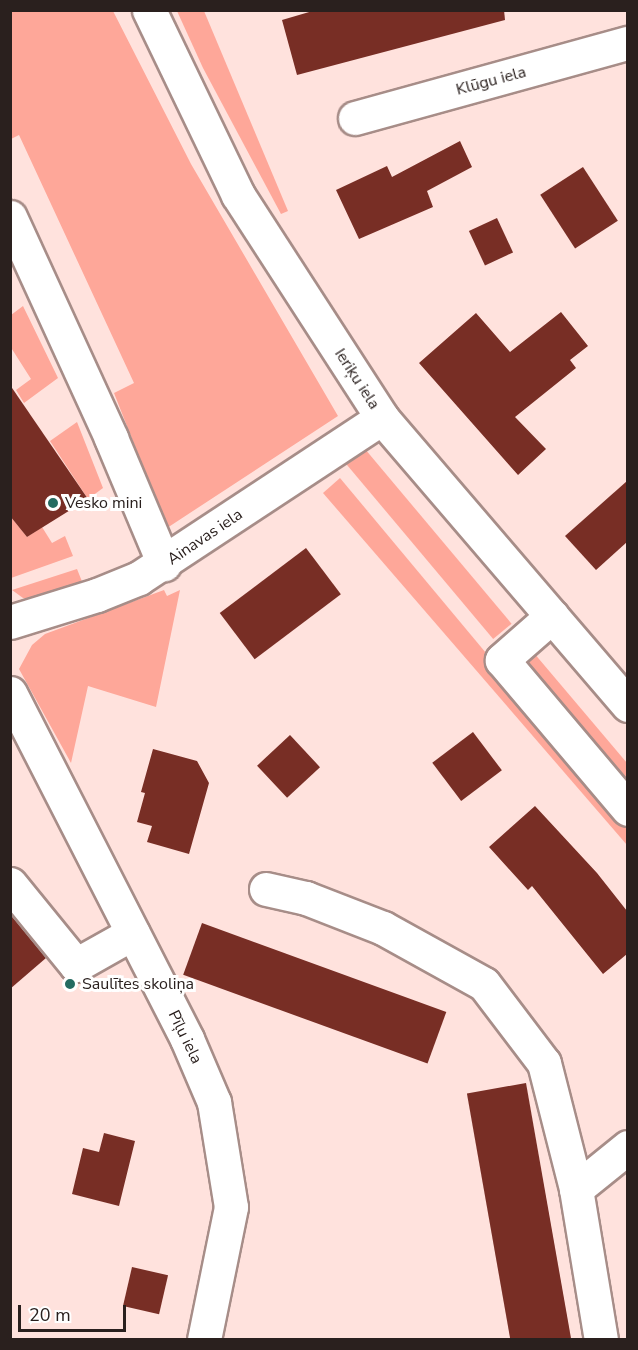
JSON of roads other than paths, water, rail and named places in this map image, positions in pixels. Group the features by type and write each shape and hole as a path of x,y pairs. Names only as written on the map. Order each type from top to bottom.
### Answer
{"street":[{"name":"Ieriķu iela","path":"148,10 238,195 382,418 627,705"},
{"name":"Klūgu iela","path":"355,118 627,43"},
{"path":"10,217 111,438 164,564"},
{"name":"Ainavas iela","path":"10,622 97,595 139,578 164,564 382,418"},
{"path":"552,616 502,660 627,809"},
{"name":"Pīļu iela","path":"10,693 187,1039 214,1102 231,1207 204,1340"},
{"path":"10,884 76,965 133,933"},
{"path":"266,889 306,898 383,928 484,984 544,1063 576,1189 601,1340"},
{"path":"576,1189 627,1147"}],"place":[{"name":"Vesko mini","path":"53,503"},
{"name":"Saulītes skoliņa","path":"70,984"}]}
